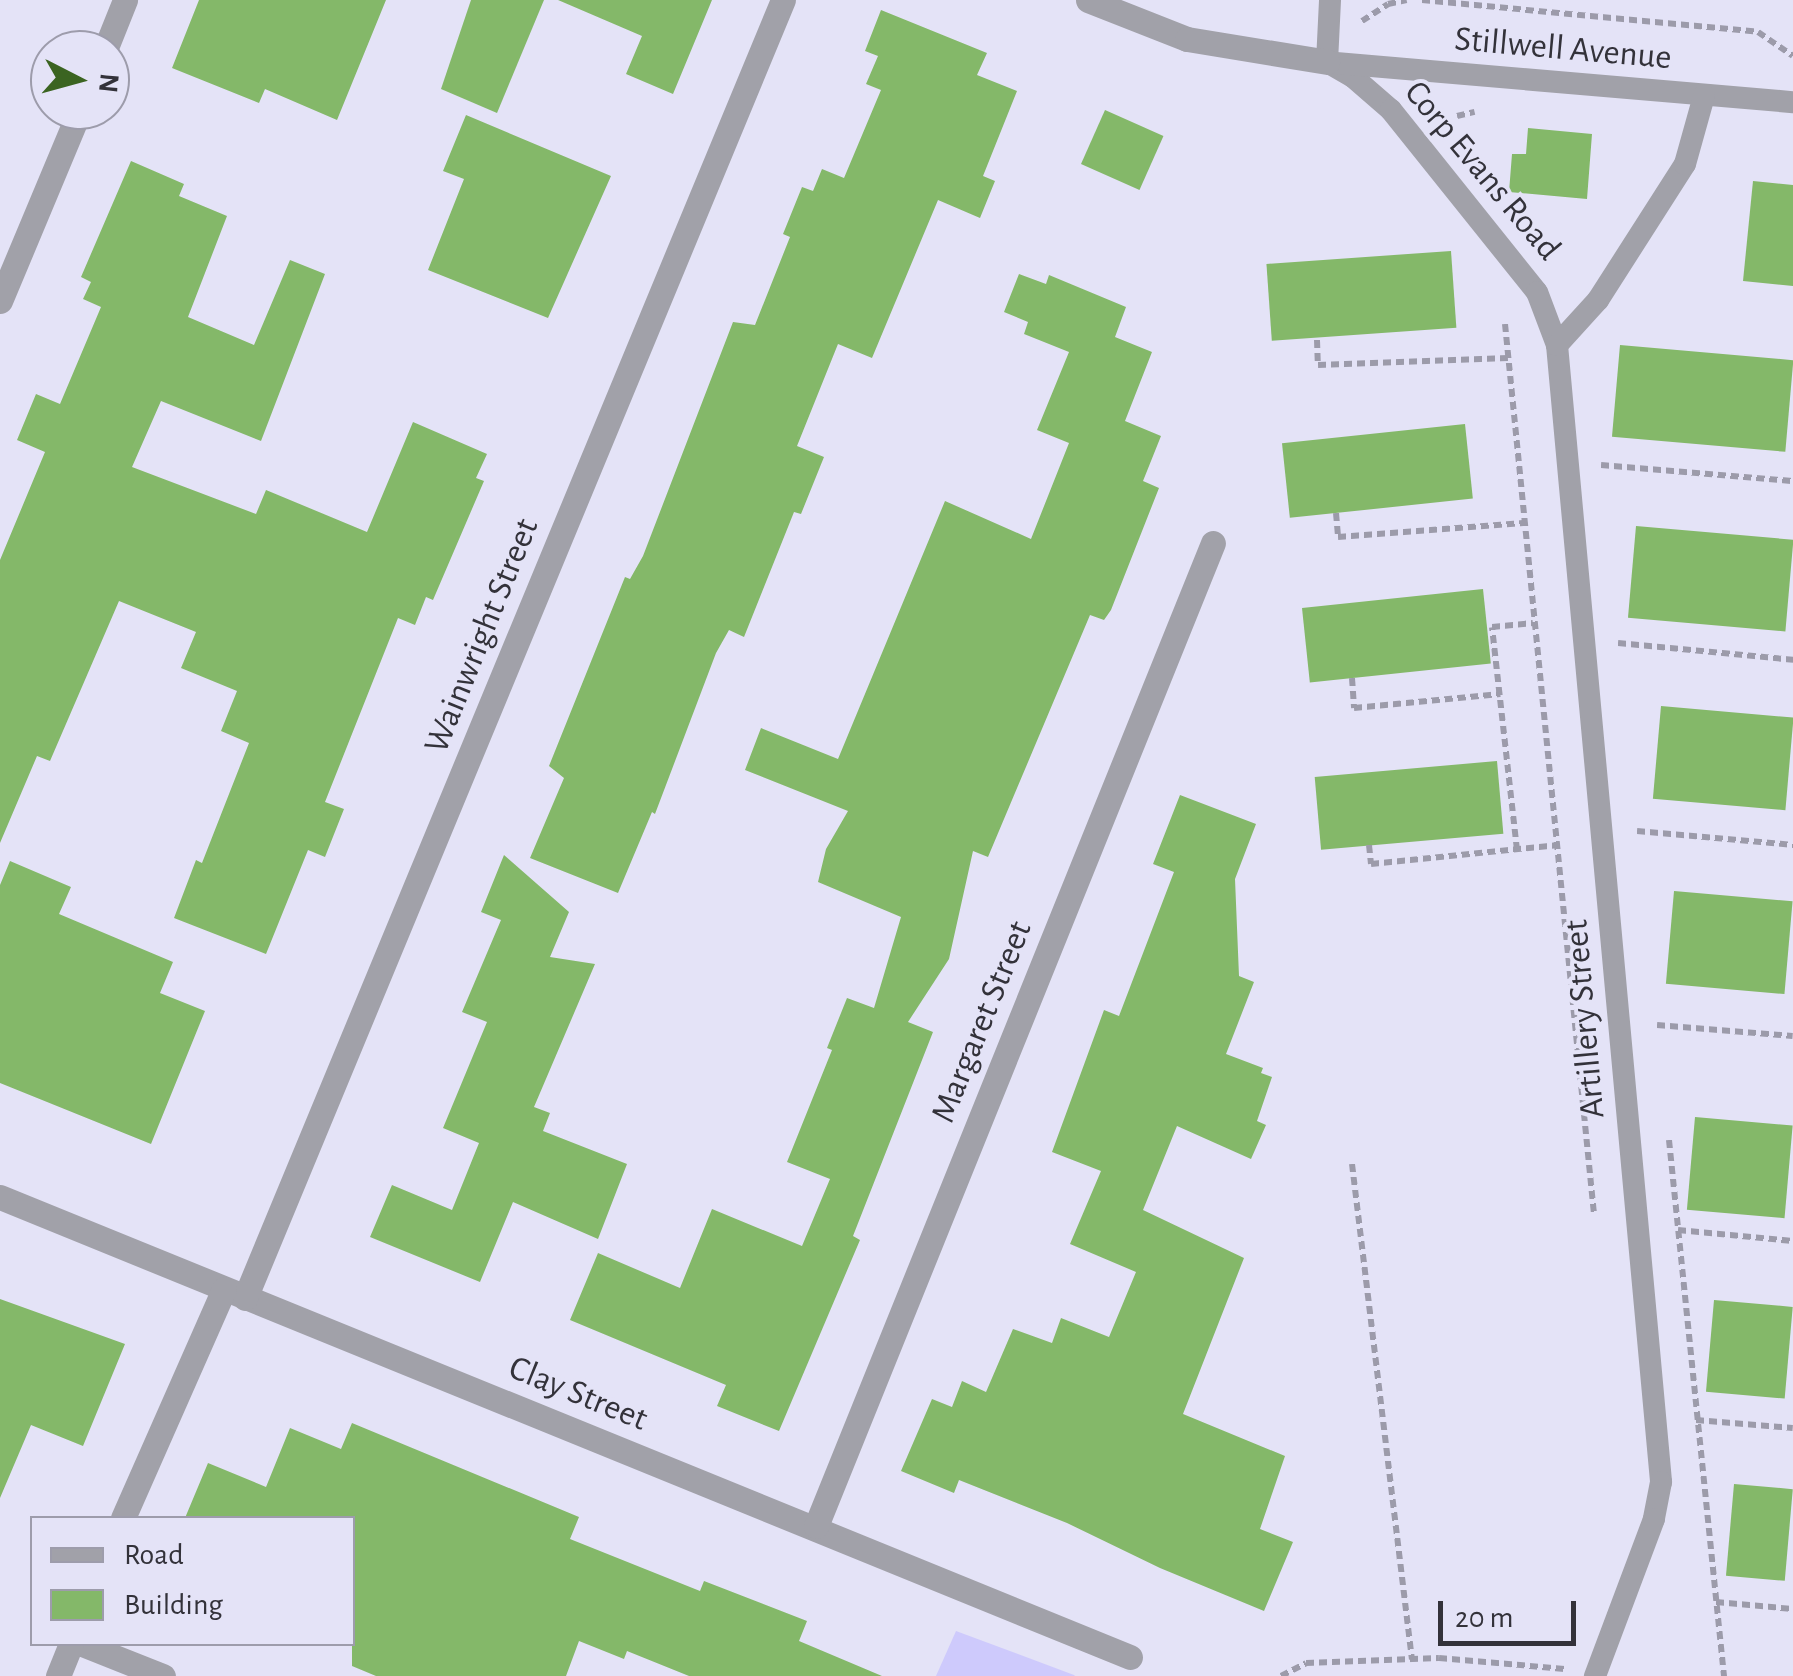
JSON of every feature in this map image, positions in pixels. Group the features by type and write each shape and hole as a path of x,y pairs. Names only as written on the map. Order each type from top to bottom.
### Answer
{"street":[{"path":"112,30 125,0"},
{"name":"Wainwright Street","path":"124,1516 234,1294 782,0"},
{"path":"1088,0 1187,39 1327,62"},
{"path":"0,301 72,130"},
{"name":"Margaret Street","path":"816,1526 1214,543"},
{"name":"Clay Street","path":"0,1197 1130,1657"},
{"path":"58,1676 70,1646"},
{"path":"87,1646 163,1676"}],"lane":[{"path":"1327,62 1331,9"},
{"name":"Stillwell Avenue","path":"1327,62 1793,102"},
{"name":"Corp Evans Road","path":"1327,62 1354,77 1391,110 1538,292 1557,345"},
{"path":"1557,345 1598,300 1685,164 1704,96"},
{"name":"Artillery Street","path":"1557,345 1661,1482 1654,1520 1595,1676"}],"path":[{"path":"1331,9 1359,22 1388,4 1406,0"},
{"path":"1422,0 1758,32 1793,56"},
{"path":"1505,324 1594,1214"},
{"path":"1316,340 1318,364 1508,358"},
{"path":"1600,465 1793,481"},
{"path":"1336,512 1338,537 1523,523"},
{"path":"1516,850 1492,626 1533,623"},
{"path":"1618,644 1793,660"},
{"path":"1352,678 1354,708 1500,694"},
{"path":"1637,831 1793,845"},
{"path":"1369,845 1371,864 1559,846"},
{"path":"1657,1025 1793,1036"},
{"path":"1352,1164 1412,1659"},
{"path":"1678,1230 1793,1241"},
{"path":"1696,1420 1793,1428"},
{"path":"1716,1602 1793,1608"},
{"path":"1281,1676 1306,1662 1412,1659 1571,1669"}],"shaded area":[{"path":"956,1631 1074,1675 1075,1676 936,1676"}],"building":[{"path":"199,0 386,0 337,120 265,89 259,103 172,68"},
{"path":"471,0 544,0 497,113 441,89"},
{"path":"558,0 712,0 673,94 626,74 642,36"},
{"path":"881,10 987,53 977,75 1017,91 983,176 995,181 980,218 938,200 872,358 838,344 797,446 824,457 801,514 794,512 744,637 729,630 716,653 655,814 652,812 618,893 530,858 564,778 549,766 625,577 630,579 643,556 733,322 755,325 790,237 783,234 802,187 813,191 822,169 844,178 881,90 866,84 878,56 865,51"},
{"path":"1105,110 1163,136 1139,190 1081,164"},
{"path":"466,115 611,176 548,318 428,270 464,179 443,171"},
{"path":"1528,128 1592,134 1587,199 1509,192 1512,154 1526,154"},
{"path":"131,161 184,184 179,196 227,216 188,317 254,345 290,260 325,274 261,441 161,401 132,467 256,514 266,490 367,532 413,422 487,454 476,478 484,481 433,600 426,597 415,625 398,618 325,802 344,809 325,857 308,850 266,954 174,918 196,860 202,863 249,743 221,731 237,691 181,668 196,632 119,601 50,761 37,756 0,843 0,560 45,452 17,440 36,394 60,404 101,307 83,299 91,282 81,277"},
{"path":"1753,181 1793,185 1793,286 1743,281"},
{"path":"1451,251 1456,328 1272,341 1266,264"},
{"path":"1019,274 1046,284 1049,275 1126,307 1115,337 1152,352 1125,421 1161,436 1143,481 1159,488 1111,610 1104,620 1090,615 988,857 973,851 949,959 908,1022 933,1032 853,1236 860,1240 779,1431 717,1406 726,1385 570,1320 598,1253 680,1288 712,1209 802,1246 830,1179 787,1162 832,1050 827,1048 847,998 874,1008 901,917 818,882 826,849 848,811 745,770 761,728 838,759 945,501 1031,539 1069,443 1037,430 1069,352 1024,334 1028,322 1004,312"},
{"path":"1620,345 1793,360 1785,452 1612,437"},
{"path":"1465,424 1473,499 1290,518 1282,443"},
{"path":"1636,526 1793,540 1785,631 1628,618"},
{"path":"1483,589 1491,664 1310,683 1302,608"},
{"path":"1661,706 1793,718 1785,810 1653,799"},
{"path":"1497,761 1503,834 1321,850 1315,777"},
{"path":"1180,795 1256,824 1235,879 1239,976 1254,982 1226,1054 1263,1068 1261,1073 1272,1077 1257,1121 1266,1125 1251,1159 1177,1126 1143,1210 1244,1258 1183,1414 1285,1456 1260,1529 1293,1542 1264,1611 1160,1568 1067,1523 959,1480 954,1493 901,1471 932,1399 952,1407 962,1381 986,1392 1013,1329 1052,1343 1061,1318 1109,1337 1136,1272 1070,1244 1101,1171 1052,1152 1104,1010 1119,1016 1174,872 1153,864"},
{"path":"504,855 569,912 550,957 595,964 534,1107 550,1113 543,1131 627,1164 598,1239 513,1202 480,1282 370,1237 392,1185 452,1210 479,1143 443,1128 487,1022 462,1012 501,920 481,912"},
{"path":"10,861 71,887 59,914 173,962 160,993 205,1011 151,1144 0,1083 0,885"},
{"path":"1674,891 1793,901 1784,994 1666,984"},
{"path":"1695,1117 1793,1126 1785,1218 1687,1210"},
{"path":"0,1299 125,1344 83,1446 31,1425 0,1498"},
{"path":"1714,1300 1793,1307 1785,1399 1706,1392"},
{"path":"352,1423 579,1517 570,1539 700,1591 704,1581 807,1621 799,1641 882,1676 689,1676 627,1651 624,1659 579,1641 566,1676 376,1676 352,1666 355,1516 186,1516 208,1463 266,1487 290,1428 341,1449"},
{"path":"1734,1484 1793,1489 1785,1581 1726,1576"}]}
